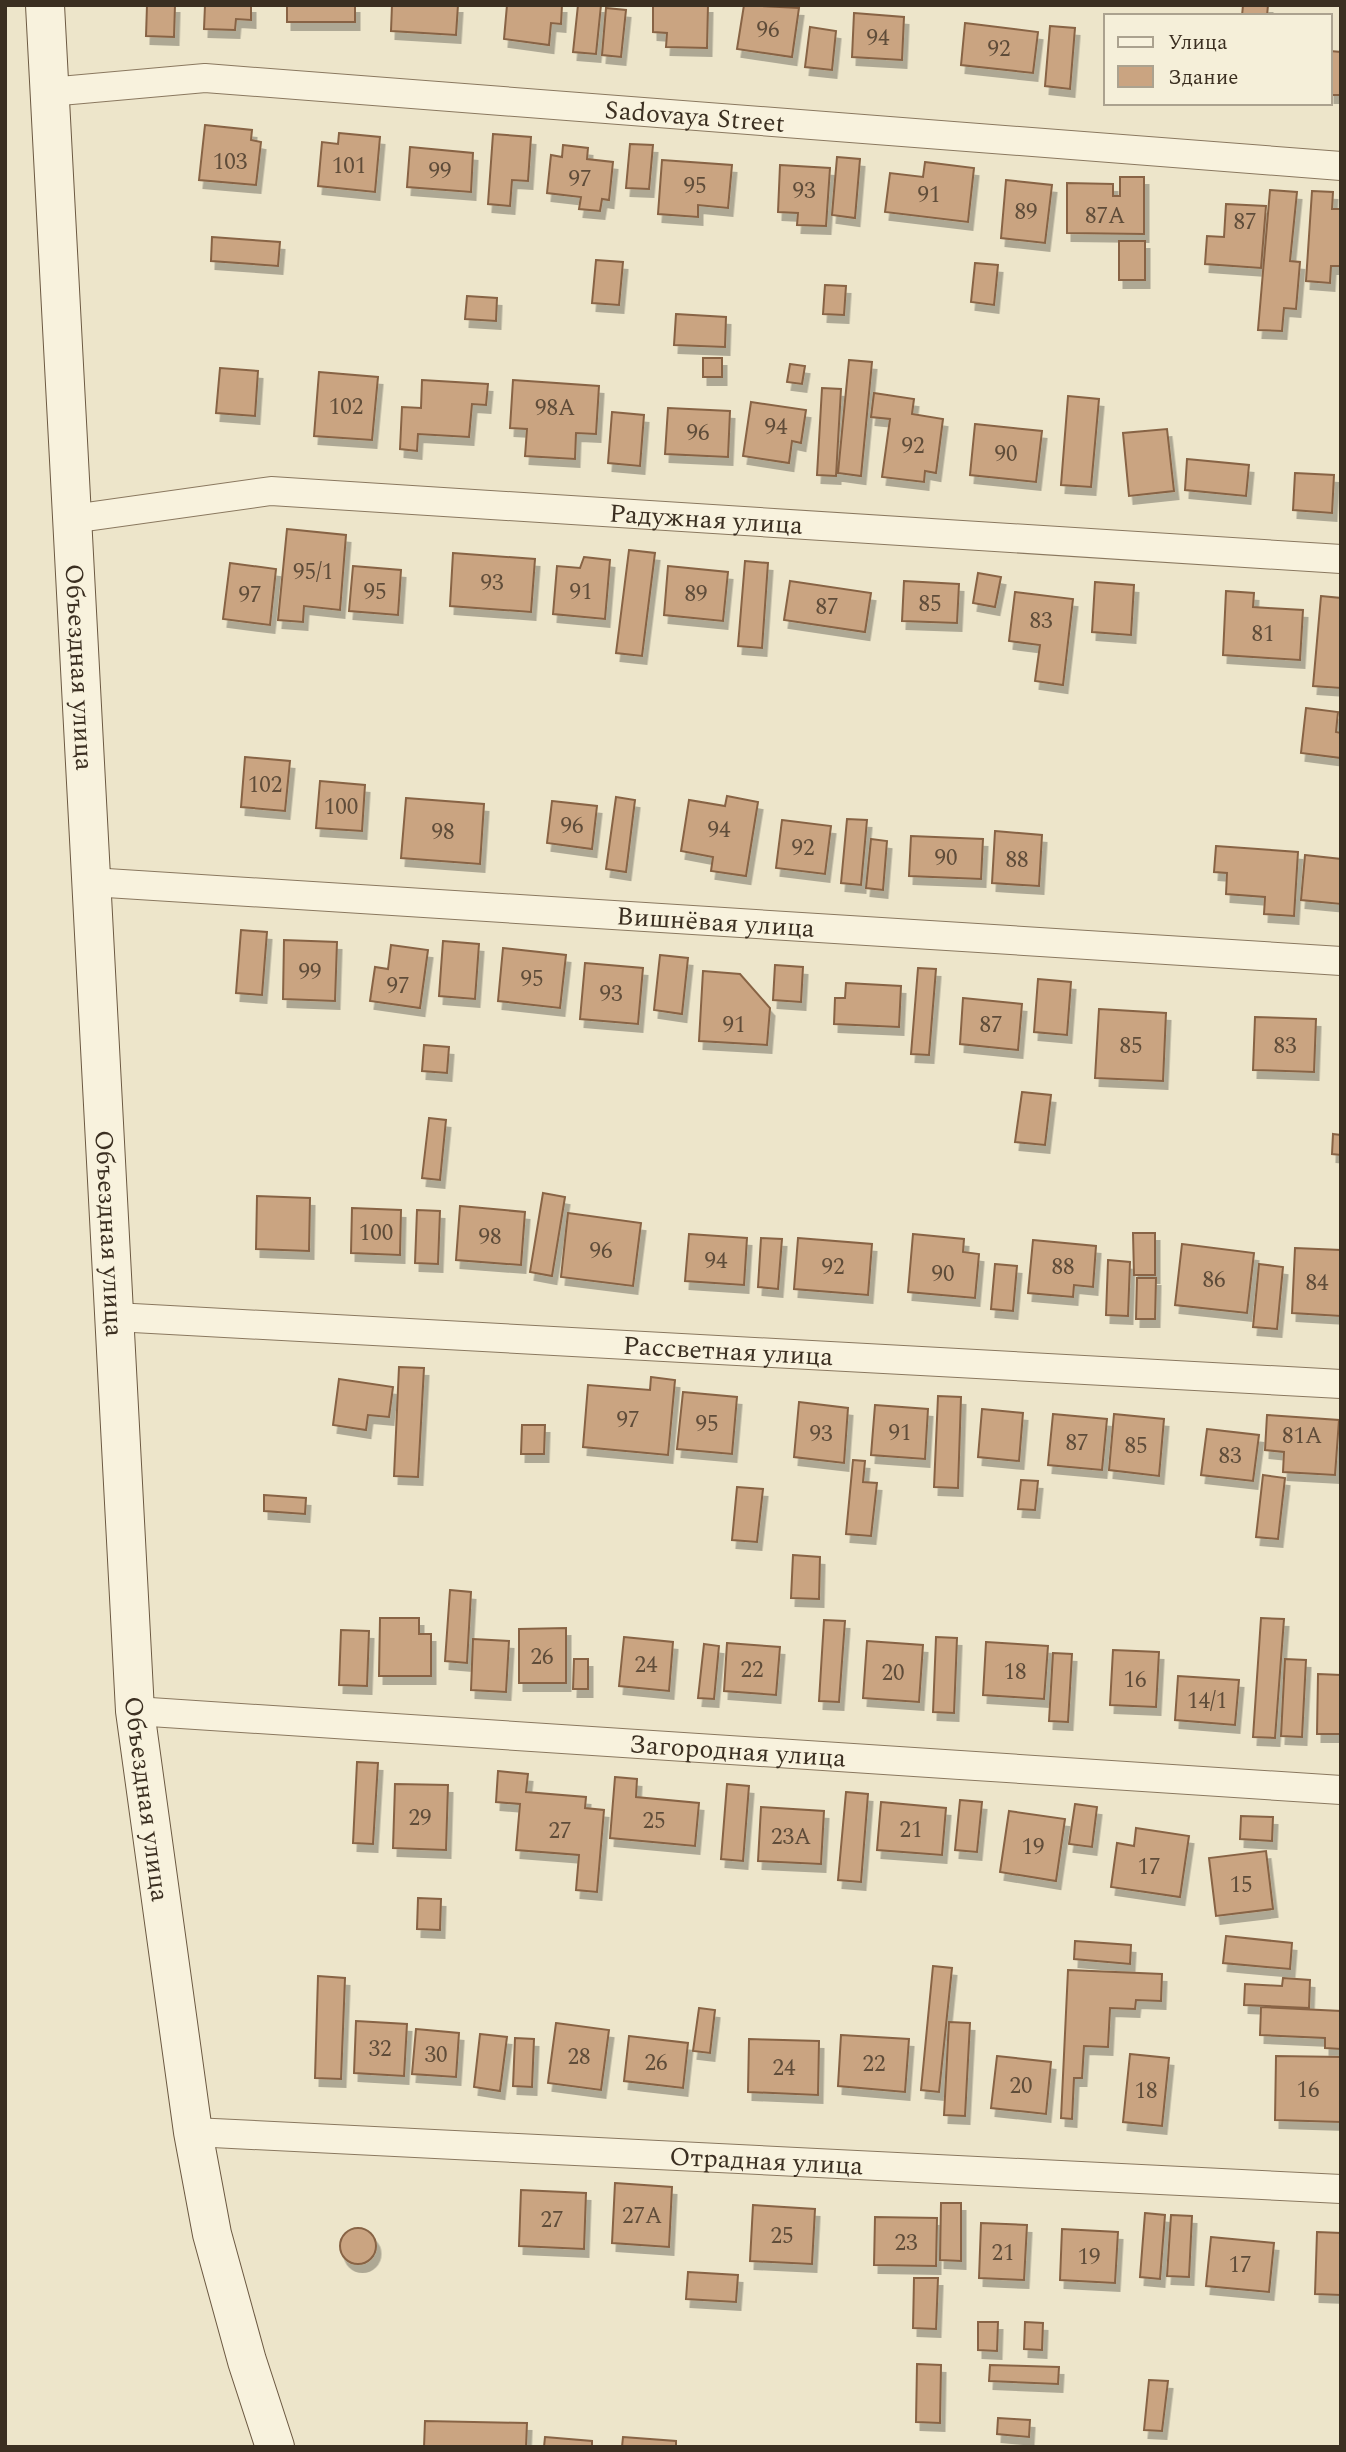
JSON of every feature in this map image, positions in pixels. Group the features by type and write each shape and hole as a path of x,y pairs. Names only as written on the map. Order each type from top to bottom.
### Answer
{"main road":[{"name":"Объездная улица","path":"45,5 135,1711 193,2132 212,2234 247,2361 275,2447"}],"street":[{"name":"Sadovaya Street","path":"49,92 205,78 1341,166"},
{"name":"Радужная улица","path":"72,519 271,491 1341,559"},
{"name":"Вишнёвая улица","path":"91,882 1341,961"},
{"name":"Рассветная улица","path":"115,1317 1341,1384"},
{"name":"Загородная улица","path":"135,1711 1341,1790"},
{"name":"Отрадная улица","path":"193,2132 1341,2189"}],"building":[{"path":"147,5 175,5 174,37 146,36"},
{"path":"205,5 251,5 251,20 236,19 235,30 204,29"},
{"path":"287,5 355,5 355,22 287,22"},
{"path":"392,5 458,5 456,35 391,31"},
{"path":"507,5 562,5 561,24 551,23 549,45 504,39"},
{"path":"578,5 601,5 596,54 573,52"},
{"path":"653,5 708,5 707,48 666,47 667,33 653,32"},
{"path":"744,5 799,8 792,57 737,49"},
{"path":"1243,5 1268,5 1267,14 1242,14"},
{"path":"606,8 626,10 621,57 602,55"},
{"path":"854,13 904,17 902,60 852,57"},
{"path":"965,23 1038,32 1033,73 961,65"},
{"path":"1050,26 1075,28 1070,89 1045,86"},
{"path":"810,27 836,31 832,70 805,67"},
{"path":"1332,51 1341,52 1341,95 1332,95"},
{"path":"205,125 252,130 251,140 261,142 256,185 199,180"},
{"path":"339,133 380,137 375,192 318,186 322,142 338,144"},
{"path":"493,134 531,137 528,181 512,180 510,206 488,204"},
{"path":"630,144 653,145 649,189 626,188"},
{"path":"563,145 588,148 587,159 613,162 609,200 602,199 600,211 579,209 581,197 547,193 551,155 562,157"},
{"path":"410,147 473,153 471,192 407,187"},
{"path":"837,157 860,159 855,218 832,215"},
{"path":"662,160 732,165 728,208 698,205 698,217 658,214"},
{"path":"925,162 974,168 968,222 885,212 890,173 923,177"},
{"path":"780,165 830,168 826,226 797,225 798,213 778,212"},
{"path":"1120,177 1144,177 1144,234 1067,233 1067,183 1113,184 1113,196 1120,196"},
{"path":"1006,180 1052,185 1045,243 1001,238"},
{"path":"1270,190 1297,192 1290,261 1300,262 1296,309 1284,308 1282,331 1258,330"},
{"path":"1312,191 1333,192 1332,209 1341,209 1341,266 1331,266 1330,283 1306,281"},
{"path":"1226,204 1266,206 1261,268 1205,264 1207,236 1224,237"},
{"path":"212,237 280,242 278,266 211,261"},
{"path":"1119,241 1145,241 1145,280 1119,280"},
{"path":"596,260 623,262 619,305 592,303"},
{"path":"975,263 998,265 994,305 971,302"},
{"path":"825,285 846,286 844,315 823,314"},
{"path":"467,296 497,298 496,321 465,319"},
{"path":"676,314 726,317 725,347 674,345"},
{"path":"703,358 722,358 722,377 703,377"},
{"path":"849,360 872,362 861,476 838,473"},
{"path":"790,364 805,366 802,384 787,382"},
{"path":"220,368 258,371 255,416 216,413"},
{"path":"319,372 378,377 372,440 314,436"},
{"path":"422,380 488,384 486,405 472,404 469,437 418,434 417,451 400,449 402,407 421,408"},
{"path":"513,380 599,386 596,434 576,433 575,459 525,456 527,429 510,428"},
{"path":"822,388 841,389 836,476 817,475"},
{"path":"874,393 914,399 912,414 943,419 936,473 925,471 924,482 882,477 890,419 871,417"},
{"path":"1068,396 1099,399 1091,487 1061,485"},
{"path":"751,402 806,410 801,443 792,441 789,463 743,456"},
{"path":"668,408 730,411 728,457 665,454"},
{"path":"612,412 644,415 640,466 608,463"},
{"path":"975,424 1042,431 1036,482 970,475"},
{"path":"1167,429 1174,491 1129,496 1123,433"},
{"path":"1187,459 1249,465 1246,496 1185,490"},
{"path":"1295,473 1334,475 1332,513 1293,510"},
{"path":"287,529 346,535 340,610 304,606 303,622 278,620"},
{"path":"629,550 655,553 642,656 616,653"},
{"path":"453,553 535,559 531,612 450,606"},
{"path":"584,557 610,560 605,619 553,614 557,566 580,568"},
{"path":"745,561 768,563 762,648 738,646"},
{"path":"230,563 276,569 270,625 223,619"},
{"path":"353,566 401,570 398,615 349,611"},
{"path":"668,566 728,572 723,621 664,615"},
{"path":"978,573 1001,577 995,607 973,603"},
{"path":"790,581 871,593 865,632 784,620"},
{"path":"904,581 959,584 957,623 902,621"},
{"path":"1095,582 1134,585 1131,635 1092,632"},
{"path":"1226,591 1254,593 1253,607 1303,610 1300,660 1223,655"},
{"path":"1015,592 1073,599 1063,685 1035,681 1040,645 1009,641"},
{"path":"1321,596 1341,598 1341,688 1313,686"},
{"path":"1306,708 1338,712 1336,732 1341,733 1341,758 1301,753"},
{"path":"245,757 290,761 285,811 241,807"},
{"path":"320,781 365,785 362,831 316,828"},
{"path":"727,796 758,802 746,876 711,871 713,857 681,851 689,800 725,806"},
{"path":"616,797 635,800 626,872 606,869"},
{"path":"406,798 484,804 480,864 401,858"},
{"path":"552,801 597,806 592,849 547,843"},
{"path":"847,819 867,820 861,885 841,883"},
{"path":"782,820 831,826 825,874 776,868"},
{"path":"995,831 1042,835 1039,886 992,883"},
{"path":"911,836 983,839 981,879 909,876"},
{"path":"871,839 887,841 883,890 866,888"},
{"path":"1216,846 1298,852 1294,916 1264,914 1265,897 1226,894 1227,873 1214,872"},
{"path":"1305,855 1341,859 1341,904 1301,900"},
{"path":"241,930 267,932 262,995 236,993"},
{"path":"284,940 337,942 335,1001 283,999"},
{"path":"443,941 479,944 475,999 439,996"},
{"path":"391,945 428,950 420,1008 370,1001 375,967 388,969"},
{"path":"503,948 566,955 560,1008 498,1001"},
{"path":"660,955 688,958 682,1014 654,1010"},
{"path":"585,963 643,968 638,1024 580,1019"},
{"path":"775,965 803,967 801,1002 773,1000"},
{"path":"918,968 936,969 929,1055 911,1054"},
{"path":"703,971 740,974 770,1008 767,1045 699,1041"},
{"path":"1038,979 1071,982 1067,1035 1034,1032"},
{"path":"846,983 901,986 899,1027 834,1024 835,998 845,998"},
{"path":"963,998 1022,1004 1018,1050 960,1044"},
{"path":"1099,1009 1166,1013 1163,1081 1095,1078"},
{"path":"1255,1017 1316,1019 1314,1072 1253,1070"},
{"path":"424,1045 449,1047 447,1073 422,1071"},
{"path":"1022,1092 1051,1095 1045,1145 1015,1142"},
{"path":"429,1118 446,1120 440,1180 422,1178"},
{"path":"1333,1134 1341,1135 1341,1155 1332,1154"},
{"path":"543,1193 565,1197 552,1276 530,1272"},
{"path":"257,1196 310,1198 309,1251 256,1249"},
{"path":"460,1206 525,1212 521,1265 456,1260"},
{"path":"352,1208 401,1210 400,1255 351,1253"},
{"path":"417,1210 440,1211 438,1264 415,1263"},
{"path":"568,1213 641,1223 633,1286 561,1277"},
{"path":"1133,1233 1155,1233 1155,1275 1134,1275"},
{"path":"689,1234 747,1238 744,1285 685,1281"},
{"path":"913,1234 964,1239 963,1252 979,1254 975,1298 908,1292"},
{"path":"761,1238 782,1239 778,1289 758,1287"},
{"path":"798,1238 872,1244 868,1295 794,1289"},
{"path":"1033,1240 1096,1246 1093,1287 1074,1285 1073,1297 1028,1293"},
{"path":"1182,1244 1254,1253 1247,1313 1175,1305"},
{"path":"1295,1248 1341,1250 1341,1316 1292,1313"},
{"path":"1108,1260 1130,1262 1128,1316 1106,1315"},
{"path":"995,1264 1017,1266 1013,1311 991,1309"},
{"path":"1259,1264 1283,1267 1277,1329 1253,1327"},
{"path":"1137,1278 1156,1278 1155,1319 1136,1319"},
{"path":"399,1367 424,1368 418,1477 394,1476"},
{"path":"651,1377 675,1380 668,1455 583,1447 588,1385 650,1390"},
{"path":"339,1379 393,1387 389,1417 368,1415 366,1430 333,1425"},
{"path":"683,1392 737,1397 732,1454 677,1449"},
{"path":"938,1396 961,1397 958,1488 934,1487"},
{"path":"799,1402 848,1408 844,1463 794,1457"},
{"path":"875,1405 928,1409 925,1459 871,1455"},
{"path":"982,1409 1023,1413 1019,1461 978,1457"},
{"path":"1053,1414 1107,1419 1102,1470 1048,1465"},
{"path":"1114,1414 1164,1419 1159,1476 1109,1470"},
{"path":"1267,1415 1339,1420 1335,1475 1283,1472 1284,1452 1265,1450"},
{"path":"522,1425 545,1425 544,1454 521,1454"},
{"path":"1207,1429 1259,1435 1253,1481 1201,1475"},
{"path":"853,1460 865,1461 863,1482 877,1483 871,1536 846,1534"},
{"path":"1263,1475 1285,1478 1278,1539 1256,1537"},
{"path":"1021,1480 1038,1481 1035,1510 1018,1509"},
{"path":"737,1487 763,1489 757,1542 732,1540"},
{"path":"264,1495 306,1498 305,1514 264,1511"},
{"path":"793,1555 820,1557 819,1599 791,1598"},
{"path":"450,1590 471,1592 467,1663 445,1661"},
{"path":"380,1618 419,1618 419,1634 431,1634 431,1676 379,1676"},
{"path":"1261,1618 1284,1619 1275,1738 1253,1737"},
{"path":"824,1620 845,1621 839,1702 819,1701"},
{"path":"566,1628 566,1683 519,1683 519,1629"},
{"path":"341,1630 369,1631 367,1686 339,1685"},
{"path":"624,1637 673,1642 669,1691 619,1686"},
{"path":"936,1637 957,1638 954,1713 933,1712"},
{"path":"473,1639 509,1641 506,1692 471,1690"},
{"path":"867,1641 923,1645 919,1702 863,1698"},
{"path":"986,1642 1048,1646 1044,1699 983,1695"},
{"path":"727,1643 780,1647 776,1695 724,1691"},
{"path":"704,1644 719,1646 714,1699 698,1698"},
{"path":"1113,1650 1159,1652 1156,1707 1110,1705"},
{"path":"1053,1653 1072,1654 1068,1722 1049,1721"},
{"path":"574,1659 588,1659 588,1689 573,1689"},
{"path":"1285,1659 1306,1660 1302,1737 1281,1736"},
{"path":"1318,1674 1341,1675 1341,1734 1317,1734"},
{"path":"1178,1676 1239,1680 1235,1725 1175,1720"},
{"path":"357,1762 378,1763 373,1844 353,1843"},
{"path":"498,1771 528,1774 526,1792 586,1797 585,1808 604,1810 597,1892 576,1890 579,1855 516,1850 520,1804 496,1802"},
{"path":"615,1777 637,1779 636,1797 699,1803 695,1846 610,1838"},
{"path":"395,1784 448,1785 446,1850 393,1848"},
{"path":"727,1784 749,1786 743,1861 721,1859"},
{"path":"846,1792 868,1794 861,1882 838,1880"},
{"path":"960,1800 982,1802 977,1852 955,1850"},
{"path":"881,1802 946,1808 942,1855 877,1850"},
{"path":"1075,1804 1097,1807 1092,1847 1069,1844"},
{"path":"761,1807 824,1811 821,1864 758,1861"},
{"path":"1009,1811 1065,1819 1056,1881 1000,1872"},
{"path":"1241,1816 1273,1817 1272,1841 1240,1839"},
{"path":"1136,1828 1189,1836 1180,1897 1111,1887 1117,1843 1134,1846"},
{"path":"1266,1851 1273,1909 1216,1916 1209,1858"},
{"path":"418,1898 441,1899 440,1930 417,1929"},
{"path":"1226,1936 1292,1943 1290,1969 1223,1963"},
{"path":"1075,1941 1131,1945 1130,1964 1074,1959"},
{"path":"933,1966 952,1968 939,2092 921,2090"},
{"path":"1068,1970 1162,1974 1161,2001 1136,2000 1135,2009 1110,2008 1108,2047 1084,2046 1082,2078 1074,2078 1072,2119 1061,2118"},
{"path":"318,1976 345,1978 341,2079 315,2078"},
{"path":"1283,1978 1310,1980 1309,2008 1244,2005 1245,1984 1282,1986"},
{"path":"1261,2007 1341,2011 1341,2049 1325,2048 1325,2038 1260,2035"},
{"path":"699,2008 715,2010 710,2053 693,2051"},
{"path":"356,2021 407,2024 404,2076 354,2073"},
{"path":"949,2022 970,2023 965,2116 944,2115"},
{"path":"556,2023 609,2030 601,2090 548,2083"},
{"path":"416,2029 459,2033 456,2077 412,2074"},
{"path":"480,2034 507,2037 500,2091 474,2087"},
{"path":"841,2035 909,2039 905,2092 838,2086"},
{"path":"629,2036 688,2043 683,2088 624,2081"},
{"path":"515,2038 534,2039 532,2087 513,2086"},
{"path":"749,2039 819,2041 818,2095 748,2092"},
{"path":"1130,2054 1169,2058 1162,2126 1123,2122"},
{"path":"997,2056 1051,2062 1046,2114 991,2108"},
{"path":"1276,2056 1341,2057 1341,2122 1275,2120"},
{"path":"615,2183 672,2187 669,2247 612,2243"},
{"path":"521,2190 586,2193 584,2249 519,2246"},
{"path":"941,2203 961,2203 961,2261 940,2260"},
{"path":"753,2205 815,2209 812,2264 750,2261"},
{"path":"1145,2213 1165,2215 1160,2279 1140,2277"},
{"path":"1171,2215 1192,2216 1189,2277 1167,2276"},
{"path":"875,2217 937,2218 936,2266 874,2265"},
{"path":"981,2223 1027,2225 1024,2280 979,2278"},
{"path":"358,2228 371,2233 376,2246 371,2259 358,2264 345,2259 340,2246 345,2233"},
{"path":"1062,2229 1118,2232 1115,2283 1060,2280"},
{"path":"1317,2232 1341,2233 1341,2295 1315,2294"},
{"path":"1211,2237 1274,2243 1269,2292 1206,2286"},
{"path":"688,2272 738,2275 736,2302 686,2299"},
{"path":"914,2278 938,2278 936,2329 913,2328"},
{"path":"978,2322 998,2322 997,2351 978,2350"},
{"path":"1025,2322 1043,2323 1042,2350 1024,2349"},
{"path":"917,2364 941,2365 940,2423 916,2422"},
{"path":"990,2365 1059,2367 1058,2384 989,2381"},
{"path":"1149,2380 1168,2381 1162,2431 1144,2430"},
{"path":"998,2418 1030,2420 1029,2437 997,2434"},
{"path":"425,2421 527,2423 526,2447 424,2447"},
{"path":"545,2437 592,2441 592,2447 544,2447"},
{"path":"623,2437 676,2441 676,2447 622,2447"}]}
